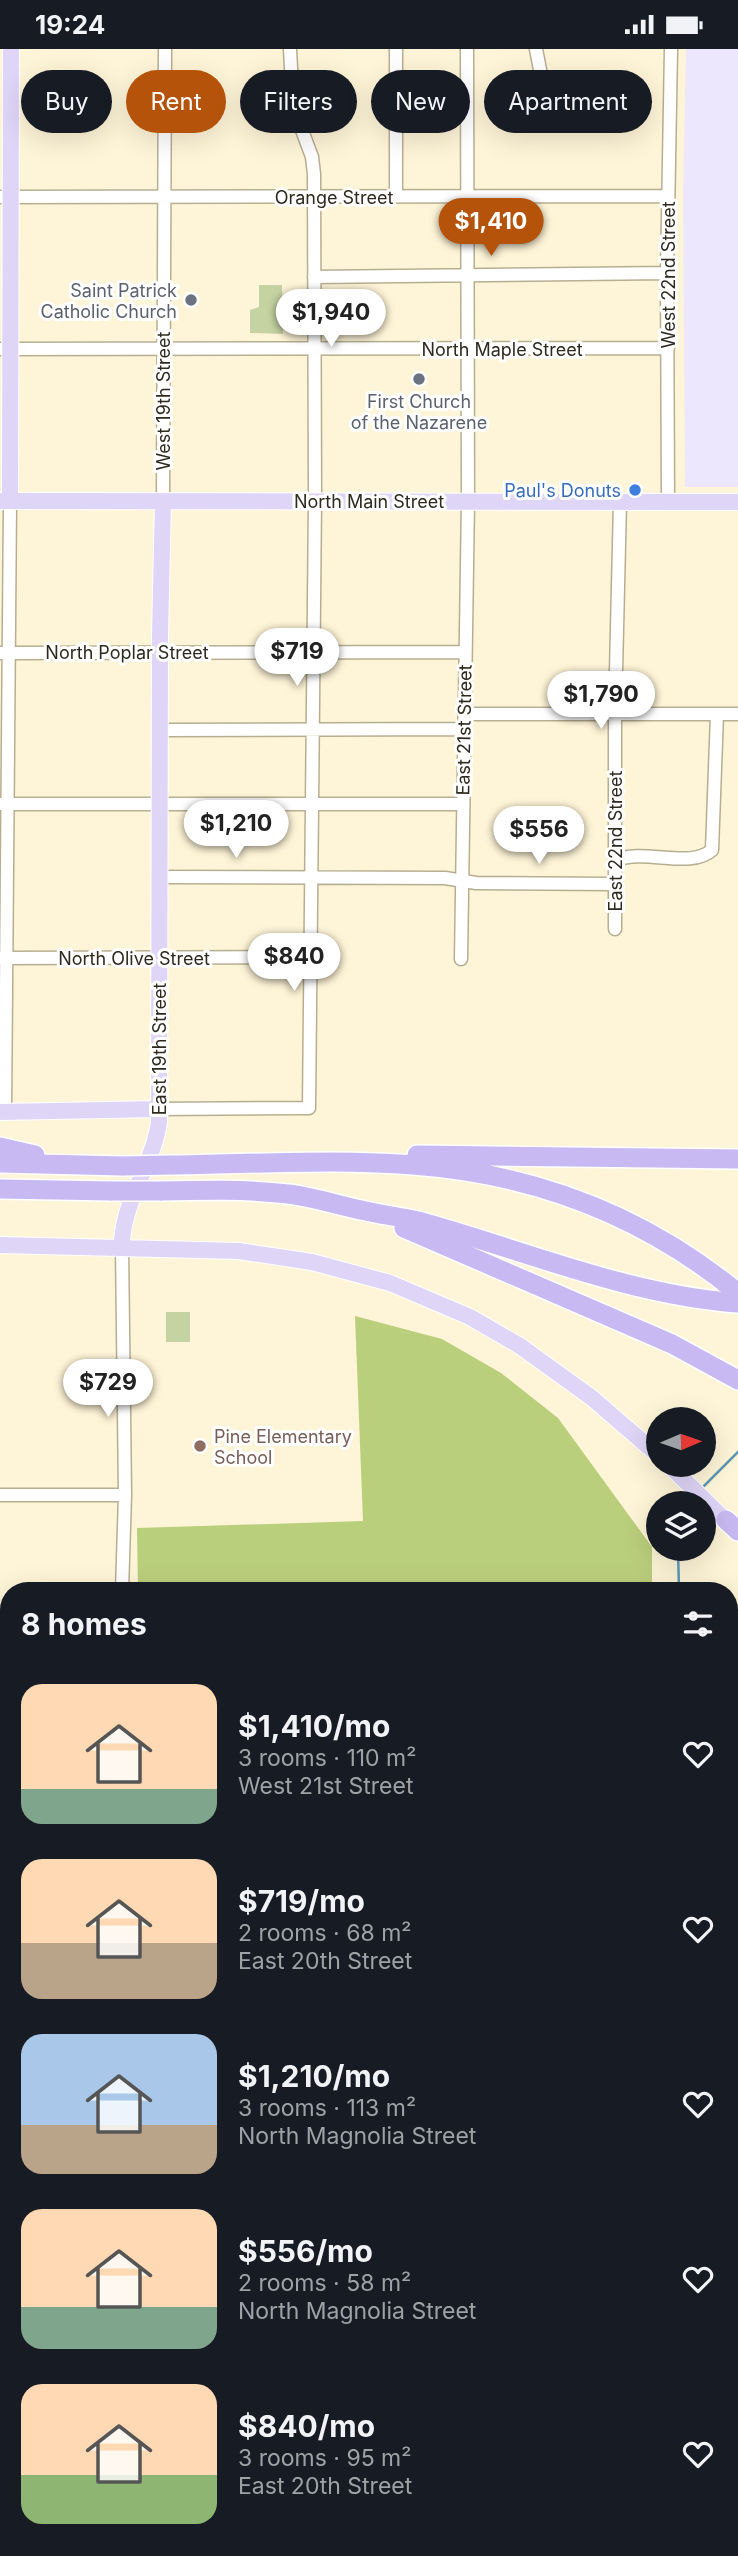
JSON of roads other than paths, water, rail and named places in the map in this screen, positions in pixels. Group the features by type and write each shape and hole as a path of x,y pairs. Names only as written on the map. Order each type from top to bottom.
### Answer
{"highway":[{"path":"0,1147 84,1165"},
{"path":"369,1163 400,1155 738,1159"},
{"path":"0,1163 123,1166 369,1163 465,1171 563,1194 645,1229 694,1259 738,1293"},
{"path":"0,1189 227,1189 289,1194 415,1220 615,1281 695,1298 738,1303"},
{"path":"364,1211 672,1345 738,1380"}],"main road":[{"path":"5,501 5,197 11,49"},
{"name":"North Main Street","path":"5,501 738,502"},
{"name":"East 19th Street","path":"122,1247 125,1220 155,1144 159,1109 163,501"},
{"path":"3,1112 159,1109"},
{"path":"0,1245 188,1248 280,1255 390,1283 470,1317 520,1346 592,1398 646,1445"},
{"path":"682,1477 734,1528"}],"street":[{"name":"West 19th Street","path":"163,501 165,49"},
{"path":"159,1109 309,1108 316,500 314,197 312,156 293,106 290,49"},
{"path":"396,49 396,197"},
{"name":"East 21st Street","path":"461,959 468,500 467,49"},
{"path":"536,49 540,70"},
{"name":"West 22nd Street","path":"668,502 667,273 671,49"},
{"name":"Orange Street","path":"5,197 668,196"},
{"path":"314,277 667,273"},
{"name":"North Maple Street","path":"5,349 668,348"},
{"path":"3,1112 5,501"},
{"name":"East 22nd Street","path":"615,929 615,714 620,502"},
{"name":"North Poplar Street","path":"4,653 464,652"},
{"path":"464,714 738,714"},
{"path":"614,861 630,855 702,857 712,851 717,714"},
{"path":"160,730 464,729"},
{"path":"4,804 463,804"},
{"path":"160,877 444,878 477,883 614,884"},
{"name":"North Olive Street","path":"3,958 311,957"},
{"name":"East 19th Street","path":"122,1247 125,1495 122,1582"},
{"path":"0,1495 125,1495"},
{"path":"0,1968 0,1993"}],"waterway":[{"path":"701,1489 738,1452"},
{"path":"678,1561 679,1582"}],"place":[{"name":"Saint Patrick Catholic Church","path":"191,300"},
{"name":"First Church of the Nazarene","path":"419,379"},
{"name":"Paul's Donuts","path":"635,490"},
{"name":"Pine Elementary School","path":"200,1446"}]}
